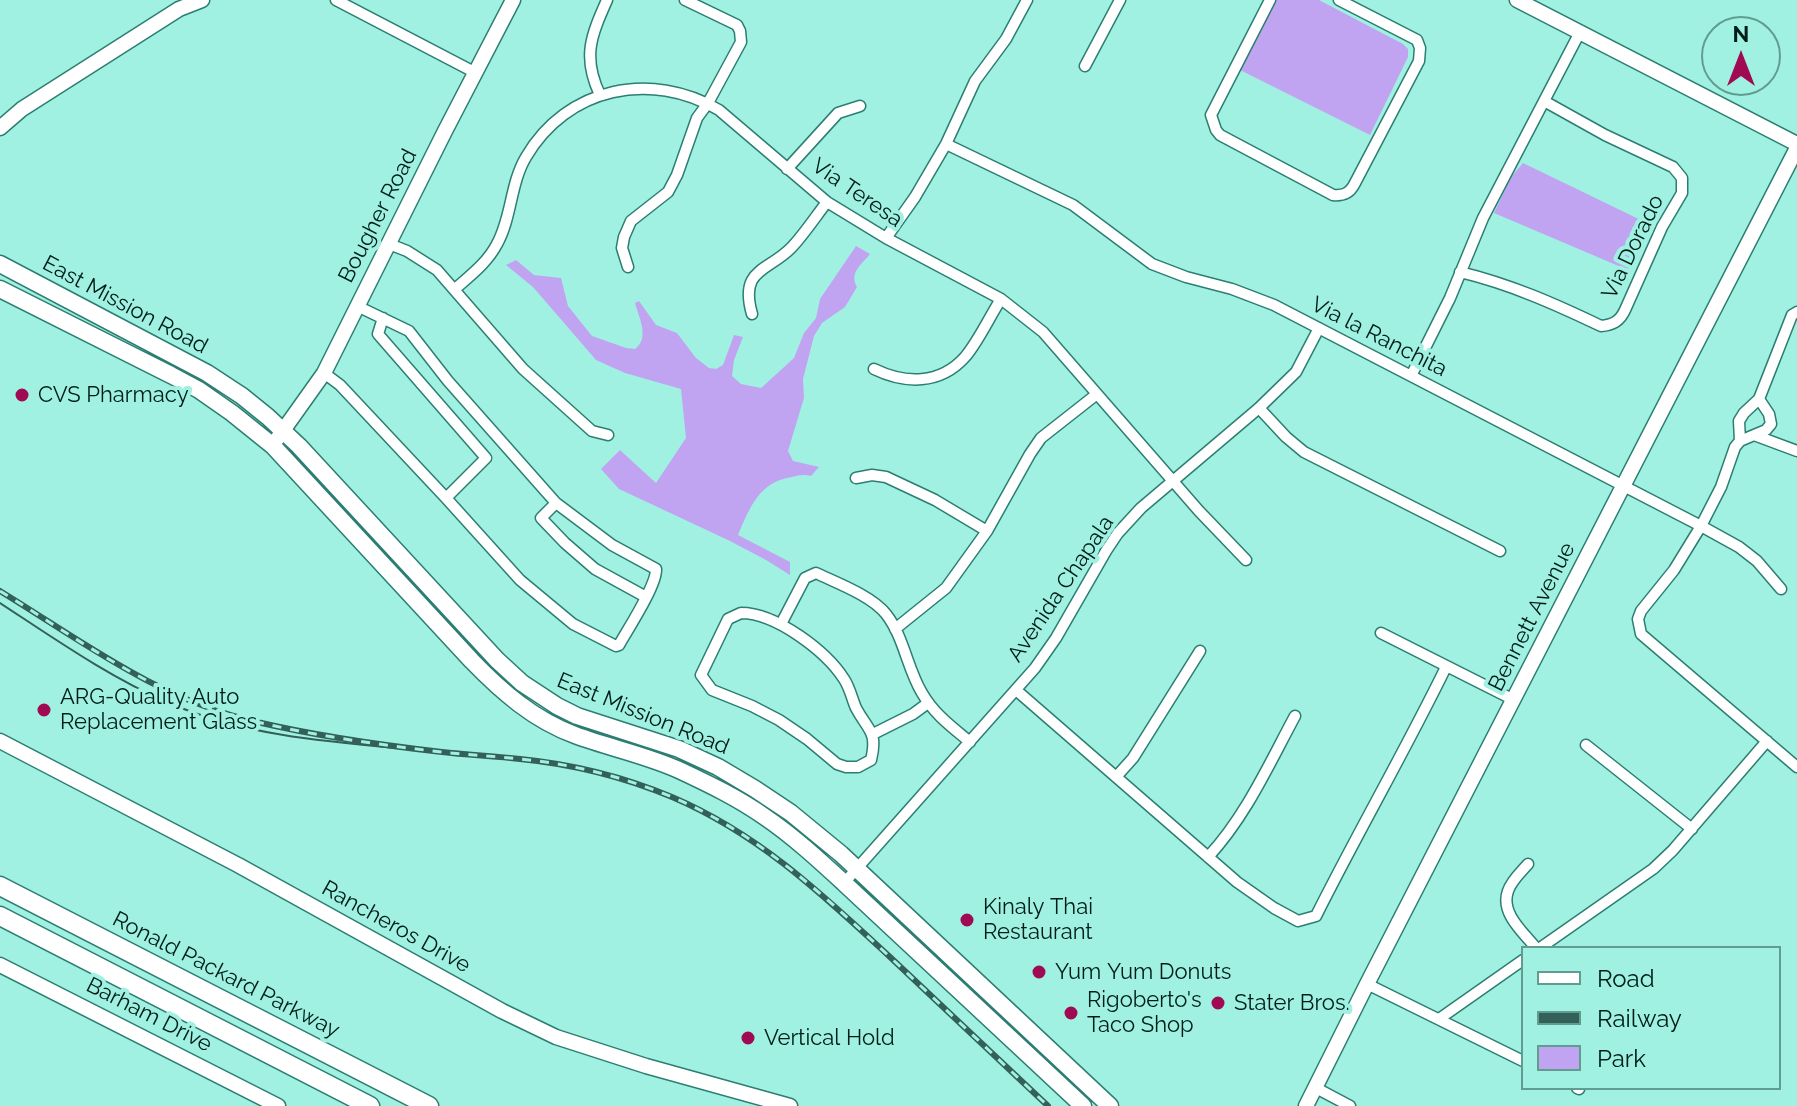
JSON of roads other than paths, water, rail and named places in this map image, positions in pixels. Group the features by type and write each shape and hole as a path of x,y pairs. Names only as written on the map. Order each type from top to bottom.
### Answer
{"highway":[{"name":"Ronald Packard Parkway","path":"0,886 429,1106"},
{"path":"0,916 370,1106"}],"main road":[{"name":"East Mission Road","path":"0,264 207,373 242,396 299,446 497,660 522,683 577,716 679,749 718,767 817,832 1110,1106"},
{"name":"East Mission Road","path":"0,289 199,390 232,413 273,446 472,661 515,701 555,727 676,769 764,816 844,883 1083,1106"},
{"path":"32,305 39,300 146,348 171,354"},
{"path":"1018,1046 1049,1060 1058,1057"}],"street":[{"path":"0,128 22,109 181,4 202,0"},
{"path":"336,0 476,73"},
{"name":"Bougher Road","path":"273,446 324,373 513,0"},
{"path":"600,95 592,78 590,58 592,34 607,0"},
{"path":"628,267 622,248 631,221 668,192 697,118 741,42 737,25 685,0"},
{"path":"886,238 915,197 946,144 975,81 1006,39 1027,0"},
{"path":"1085,66 1120,0"},
{"path":"1270,0 1211,115 1216,130 1220,135 1333,195 1342,195 1351,190 1419,61 1420,48 1417,40 1359,4 1339,0"},
{"path":"1517,0 1797,146"},
{"path":"1411,376 1450,298 1483,218 1580,32"},
{"name":"Via Teresa","path":"455,289 480,269 497,245 517,175 527,155 551,124 567,111 600,95 632,88 670,91 708,103 827,202 886,238 1001,299 1043,332 1246,560"},
{"name":"Via Dorado","path":"1460,272 1494,280 1548,300 1601,326 1621,318 1625,310 1662,227 1682,193 1682,178 1673,167 1605,135 1544,101"},
{"path":"787,169 838,113 860,106"},
{"name":"Via la Ranchita","path":"946,144 1073,205 1152,264 1274,305 1701,526 1757,561 1781,589"},
{"name":"Bennett Avenue","path":"1306,1106 1797,146"},
{"path":"752,314 747,298 759,270 793,246 827,202"},
{"path":"389,244 407,251 437,270 523,369 592,431 608,435"},
{"path":"874,369 902,380 926,379 946,372 965,357 1001,299"},
{"path":"324,373 340,385 520,580 573,624 619,645 646,597 657,574 656,569 612,545 556,503 448,381 409,331 357,306"},
{"path":"1740,441 1739,421 1759,399 1792,315 1797,312"},
{"path":"383,318 378,334 486,458 446,498"},
{"name":"Avenida Chapala","path":"844,883 1035,668 1118,533 1141,508 1259,408 1296,372 1319,328"},
{"path":"895,629 946,588 987,531 1041,438 1097,394"},
{"path":"1759,399 1769,414 1771,424 1735,447 1721,487 1701,526 1638,619 1641,634 1797,767"},
{"path":"1259,408 1304,452 1500,551"},
{"path":"1754,435 1797,451"},
{"path":"856,478 872,475 886,477 935,500 987,531"},
{"path":"556,503 541,518 595,569 646,597"},
{"path":"781,624 805,578 816,573 871,601 884,612 895,629 921,692 935,713 970,742"},
{"path":"747,613 781,624 827,656 846,681 856,708 873,734 871,760 858,767 837,764 779,720 712,690 701,675 728,619 747,613"},
{"path":"1381,633 1514,700"},
{"path":"1116,777 1133,758 1200,651"},
{"path":"1016,690 1237,882 1298,921 1316,916 1446,667"},
{"path":"873,734 928,703"},
{"path":"1208,857 1240,817 1295,716"},
{"name":"Rancheros Drive","path":"0,741 238,865 502,1011 556,1037 790,1106"},
{"path":"1541,946 1653,869 1692,829 1767,741"},
{"path":"1586,745 1692,829"},
{"path":"1528,864 1506,895 1508,914 1536,946"},
{"path":"1439,1019 1521,961"},
{"name":"Barham Drive","path":"0,965 278,1106"},
{"path":"1367,984 1521,1060"},
{"path":"1316,1088 1350,1106"}],"tram line":[{"path":"0,603 125,681 202,715 302,738 440,752"}],"railway":[{"path":"0,591 154,684 221,712 349,740 578,768 635,783 704,812 761,847 814,888 1048,1106"}],"place":[{"name":"CVS Pharmacy","path":"22,395"},
{"name":"ARG-Quality Auto Replacement Glass","path":"44,710"},
{"name":"Kinaly Thai Restaurant","path":"967,920"},
{"name":"Yum Yum Donuts","path":"1039,972"},
{"name":"Stater Bros.","path":"1218,1003"},
{"name":"Rigoberto's Taco Shop","path":"1071,1013"},
{"name":"Vertical Hold","path":"748,1038"}]}
